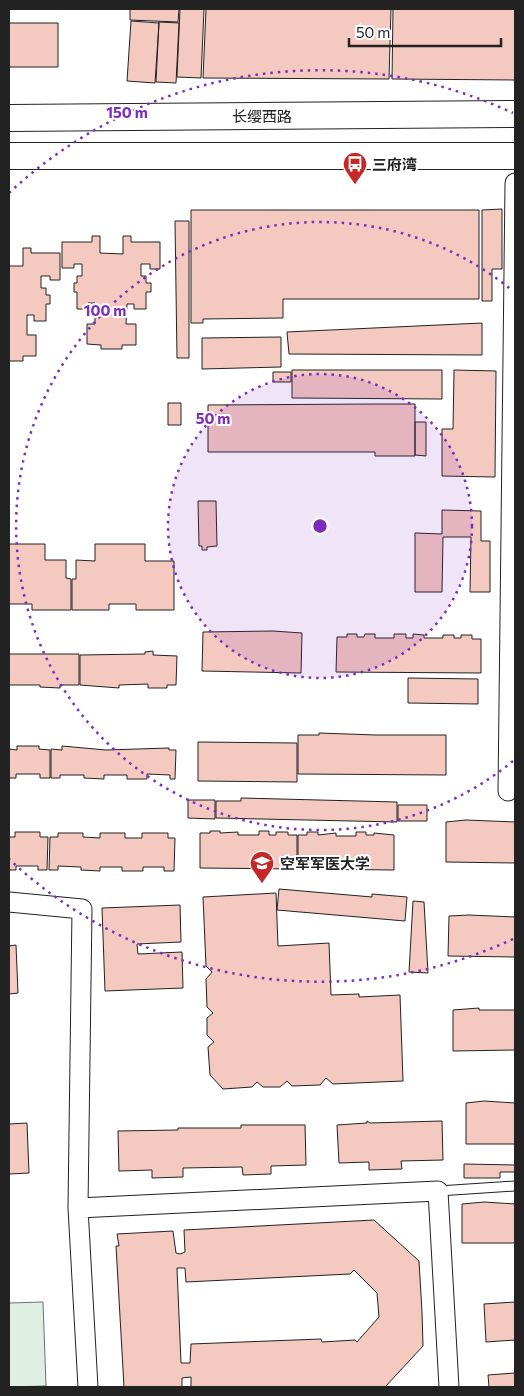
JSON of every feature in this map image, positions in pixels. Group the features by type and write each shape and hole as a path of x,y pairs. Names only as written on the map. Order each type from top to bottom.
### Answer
{"main road":[{"name":"长缨西路","path":"9,118 515,114"},
{"path":"9,156 515,156"}],"street":[{"path":"508,791 515,183"},
{"path":"9,902 82,909 78,1208 88,1387"},
{"path":"78,1208 438,1191 449,1387"}],"lane":[{"path":"438,1191 515,1186"}],"green space":[{"path":"43,1302 46,1386 9,1387 9,1303"}],"building":[{"path":"130,9 179,9 178,22 130,20"},
{"path":"180,9 204,9 201,78 177,77"},
{"path":"206,9 391,9 389,79 203,78"},
{"path":"393,9 515,9 515,80 392,79"},
{"path":"131,21 159,23 155,83 127,81"},
{"path":"159,22 179,23 176,83 156,82"},
{"path":"9,23 58,23 58,67 9,67"},
{"path":"502,209 502,269 492,269 492,301 482,301 482,210"},
{"path":"191,210 479,210 479,299 283,299 283,318 203,319 203,323 191,323"},
{"path":"175,221 189,221 189,358 177,358"},
{"path":"92,236 100,236 100,253 123,254 123,236 131,236 131,242 160,242 160,269 150,269 150,264 141,264 141,276 146,276 146,283 151,283 151,292 146,292 146,309 134,309 134,304 127,304 126,324 136,324 136,345 122,345 122,349 101,349 101,345 87,344 87,324 95,324 95,303 88,303 88,309 77,309 77,292 74,292 74,283 77,283 77,276 82,276 82,264 74,264 74,268 62,268 62,242 92,242"},
{"path":"23,248 31,248 31,253 60,253 60,280 50,280 50,276 41,276 41,288 46,288 46,295 50,295 50,304 46,304 46,321 34,321 34,315 27,315 27,335 36,335 36,356 23,356 23,361 9,361 9,266 23,266"},
{"path":"482,323 482,355 289,354 287,332"},
{"path":"281,337 281,367 202,369 202,338"},
{"path":"292,370 442,370 442,399 292,398"},
{"path":"454,370 496,371 495,477 442,476 442,429 453,429"},
{"path":"273,372 291,372 291,382 273,382"},
{"path":"168,403 181,403 181,425 168,425"},
{"path":"415,404 415,456 375,456 375,452 208,452 208,405"},
{"path":"415,422 426,422 426,456 415,455"},
{"path":"198,501 216,501 217,546 207,547 207,550 202,550 202,546 199,546"},
{"path":"442,510 481,511 481,541 490,541 490,592 470,592 471,537 443,537 442,592 415,592 415,533 442,534"},
{"path":"9,544 45,544 45,560 66,560 66,578 71,579 71,610 32,610 32,604 9,604"},
{"path":"95,544 145,544 145,561 174,561 174,610 136,610 136,604 109,604 109,610 72,610 72,579 76,579 76,560 95,561"},
{"path":"273,631 302,633 301,673 202,671 203,632"},
{"path":"347,634 357,634 357,637 364,637 365,634 375,634 375,638 394,638 394,634 406,634 406,638 413,638 413,634 424,635 424,638 443,638 443,635 454,635 454,638 461,638 461,635 472,635 472,639 481,639 481,673 336,672 337,637 347,637"},
{"path":"153,651 153,655 177,656 176,685 167,685 167,688 148,688 148,684 119,685 119,688 80,685 80,655 145,654 145,652"},
{"path":"9,654 79,654 79,685 60,685 60,688 40,687 40,685 9,685"},
{"path":"408,678 478,679 478,704 408,703"},
{"path":"319,733 446,735 446,775 298,774 298,735 319,735"},
{"path":"198,742 297,743 297,782 198,781"},
{"path":"17,746 39,746 39,749 50,750 50,778 40,778 40,774 16,774 16,778 9,778 9,749 17,750"},
{"path":"62,746 106,750 169,748 169,750 176,750 175,779 170,779 170,775 147,774 147,779 127,779 127,775 104,775 104,779 84,778 84,775 60,775 60,778 51,778 51,749 62,750"},
{"path":"241,798 397,802 397,822 216,818 216,801 241,801"},
{"path":"188,800 215,800 215,819 188,818"},
{"path":"398,805 427,805 427,821 398,821"},
{"path":"466,820 515,822 515,863 446,862 446,822"},
{"path":"210,831 220,831 220,833 238,832 238,835 259,835 259,831 269,831 269,835 276,835 276,832 288,832 288,835 297,835 297,869 200,868 200,833 210,833"},
{"path":"15,832 40,832 40,837 48,837 47,870 38,870 38,866 16,866 16,870 9,870 9,837 15,837"},
{"path":"307,832 318,832 318,835 336,833 336,836 356,836 356,832 366,832 366,835 374,835 374,833 394,835 394,870 298,869 298,835 307,835"},
{"path":"58,833 83,833 83,837 100,838 100,833 125,833 125,838 142,838 142,833 168,833 168,838 175,838 174,871 164,871 164,867 143,867 143,871 122,871 122,867 100,867 100,871 81,870 81,867 58,866 58,870 49,870 50,837 58,837"},
{"path":"279,889 372,897 372,894 407,897 405,921 277,910"},
{"path":"276,893 278,946 329,943 331,995 359,994 359,997 400,995 403,1081 333,1084 326,1078 320,1085 292,1086 287,1081 280,1087 263,1087 257,1082 252,1087 223,1089 210,1075 208,1047 214,1042 207,1035 207,1018 213,1013 207,1007 206,979 212,972 206,966 203,897"},
{"path":"413,901 424,902 428,973 409,972"},
{"path":"180,905 181,942 137,944 138,954 182,952 183,988 105,991 102,908"},
{"path":"449,916 515,917 515,957 448,956"},
{"path":"16,945 18,993 9,994 9,946"},
{"path":"479,1008 479,1010 515,1010 515,1050 453,1051 453,1010"},
{"path":"484,1101 515,1103 515,1144 466,1144 466,1103"},
{"path":"367,1121 370,1123 442,1121 443,1160 401,1161 402,1169 369,1170 369,1162 339,1163 337,1125 367,1123"},
{"path":"27,1123 29,1173 9,1174 9,1124"},
{"path":"241,1125 305,1125 306,1165 271,1166 271,1174 243,1175 242,1167 183,1168 183,1177 152,1178 152,1170 119,1171 118,1131 178,1130 178,1128 241,1128"},
{"path":"464,1164 515,1165 515,1172 500,1172 500,1178 464,1178"},
{"path":"484,1202 515,1204 515,1243 462,1243 462,1204"},
{"path":"374,1220 419,1261 423,1346 385,1387 191,1387 191,1377 182,1378 182,1387 124,1387 116,1246 119,1246 117,1234 173,1231 176,1253 180,1254 185,1252 184,1230","holes":["177,1268 185,1268 186,1282 350,1274 354,1270 377,1293 379,1317 357,1342 355,1340 322,1342 321,1339 191,1344 190,1363 181,1363"]},
{"path":"515,1302 515,1340 486,1342 484,1304"},
{"path":"515,1373 515,1387 489,1387 488,1375"}],"place":[{"name":"三府湾","path":"355,185"},
{"name":"空军军医大学","path":"262,884"}]}
